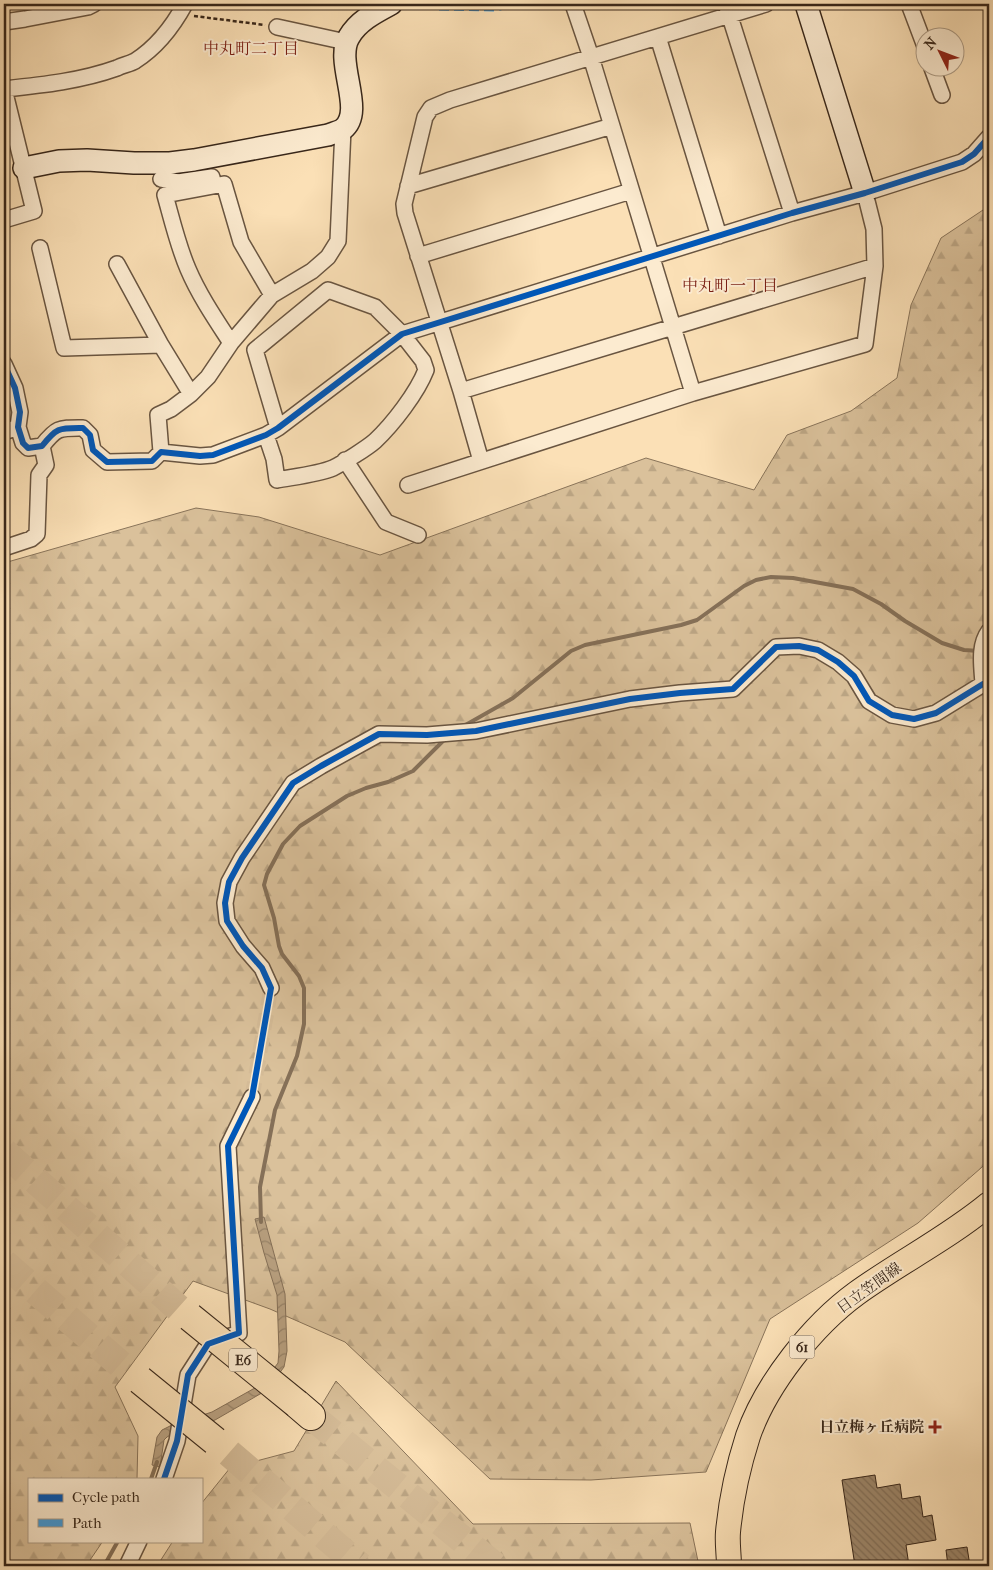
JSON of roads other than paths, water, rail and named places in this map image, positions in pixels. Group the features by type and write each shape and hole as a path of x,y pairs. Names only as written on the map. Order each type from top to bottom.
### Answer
{"highway":[{"name":"E6","path":"184,1312 304,1410"},
{"path":"134,1375 222,1447"}],"main road":[{"name":"日立笠間線","path":"729,1566 728,1534 732,1507 738,1473 749,1435 775,1383 793,1357 816,1330 857,1293 937,1241 989,1204"}],"street":[{"path":"4,22 34,18 88,7 94,4"},
{"path":"162,452 158,415 191,394 208,377 231,343 272,295 312,271 328,257 338,241 343,129 349,120 352,110 345,63 346,42 361,22 391,4"},
{"path":"573,4 694,393"},
{"path":"481,461 405,213 404,204 425,117 431,108 450,100 658,37 728,10 766,4"},
{"path":"408,485 694,393 865,344 875,266 874,229 808,4"},
{"path":"909,4 918,28"},
{"path":"4,220 34,211 4,89 77,79 106,72 134,61 157,43 170,29 183,9"},
{"path":"728,10 792,213"},
{"path":"277,27 346,42"},
{"path":"658,37 719,236"},
{"path":"936,78 942,95"},
{"path":"408,186 612,126"},
{"path":"24,168 59,161 87,160 135,168 194,160 328,135 343,129"},
{"path":"4,364 15,388 20,412 18,427 23,443 28,448 42,446 53,432 61,428 83,428 90,435 93,450 107,462 152,461 162,452 200,456 213,455 272,431 402,334 439,321 962,162 974,154 989,137"},
{"path":"161,179 178,182 222,175 241,242 272,295"},
{"path":"224,184 165,196 189,272 231,343"},
{"path":"418,256 631,191"},
{"path":"40,248 64,348 161,345"},
{"path":"118,264 161,345 191,394"},
{"path":"461,391 875,266"},
{"path":"328,290 375,307 402,334 423,361 426,370 422,382 407,403 374,441 346,460 332,468 277,480 272,431 255,350 328,290"},
{"path":"4,432 18,427"},
{"path":"4,548 31,539 37,534 39,475 46,466 42,446"},
{"path":"346,460 386,522 418,535"},
{"path":"272,988 262,968 243,946 226,921 224,903 229,882 242,858 293,784 379,734 427,735 476,731 630,699 680,693 733,690 776,647 799,646 818,650 838,662 854,676 868,701 892,715 914,719 936,713 986,684 981,658 984,638 989,631"},
{"path":"164,1478 177,1441 188,1375 208,1344 239,1333 228,1146 252,1097"},
{"path":"127,1566 139,1542"}],"water":[{"path":"264,1217 285,1294 287,1351 284,1367 267,1390 215,1420 167,1437 164,1440 160,1467 152,1465 157,1437 162,1430 212,1412 262,1384 278,1363 277,1295 255,1219"}],"waterway":[{"path":"462,727 513,698 571,651 585,645 697,620 744,586 756,580 771,577 793,578 853,589 881,604 942,643 964,650 979,651"},
{"path":"261,1222 260,1187 275,1110 297,1056 304,1024 304,988 299,976 282,954 279,946 274,918 264,885 267,874 283,844 300,826 347,796 413,771 446,738"},
{"path":"151,1478 157,1462"},
{"path":"104,1566 117,1542"}],"tunnel":[{"path":"252,1097 271,988"},
{"path":"4,1152 178,1308"},
{"path":"4,1263 128,1371"},
{"path":"311,1416 495,1566"},
{"path":"229,1453 360,1566"}],"place":[{"name":"日立梅ヶ丘病院","path":"935,1427"}],"district":[{"name":"中丸町二丁目","path":"251,48"},
{"name":"中丸町一丁目","path":"730,285"}]}
